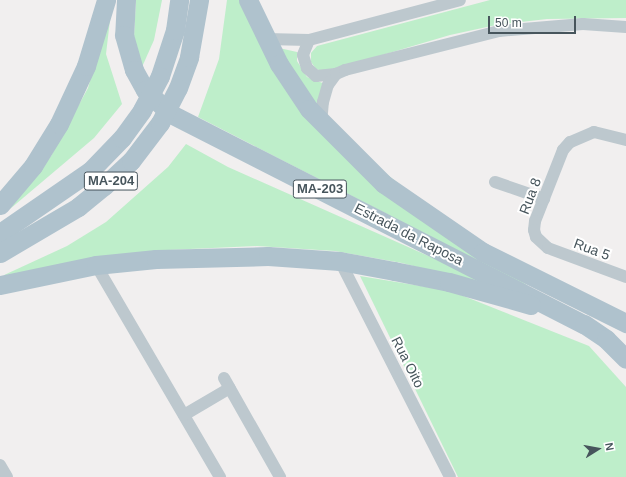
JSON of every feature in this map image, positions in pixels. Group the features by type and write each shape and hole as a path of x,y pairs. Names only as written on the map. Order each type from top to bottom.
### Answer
{"main road":[{"path":"0,205 33,166 59,124 86,66 106,0"},
{"name":"Estrada da Raposa","path":"126,0 124,35 134,70 145,90 171,114 584,324 606,339 626,359"},
{"name":"MA-204","path":"0,233 90,171 122,138 142,110 160,76 175,30 179,0"},
{"name":"MA-204","path":"0,253 78,207 104,186 131,160 160,123 178,88 191,51 199,0"},
{"name":"Estrada da Raposa","path":"248,0 266,40 292,86 321,124 384,184 419,211 483,252 626,323"},
{"path":"0,285 96,265 216,255 340,261 449,282 584,324"}],"street":[{"path":"266,40 309,40 460,0"},
{"path":"309,40 303,55 307,68 316,76 336,74 500,30 583,24 626,27"},
{"path":"321,124 324,97 336,74"},
{"name":"Rua 8","path":"548,248 536,237 534,230 544,198 563,150 577,137 590,133 610,133 626,140"},
{"path":"495,182 544,198"},
{"name":"Rua 5","path":"548,248 626,277"},
{"name":"Rua Oito","path":"340,261 450,477"},
{"path":"96,265 220,477"},
{"path":"184,415 227,383 280,477"},
{"path":"0,465 7,477"}],"green space":[{"path":"136,0 162,0 154,40 142,67 134,37"},
{"path":"227,0 239,0 292,99 529,287 198,117 219,59"},
{"path":"490,0 626,0 626,18 547,19 496,25 450,35 325,72 316,69 311,62 311,53 317,46"},
{"path":"112,3 106,54 122,104 94,138 10,209 51,156 88,88"},
{"path":"279,48 297,52 297,61 307,77 325,84 318,104 310,98"},
{"path":"186,144 228,167 505,290 402,263 335,251 257,246 168,250 2,276 67,246 106,222 168,167"},
{"path":"360,276 451,291 589,346 626,387 626,477 458,477"}]}
